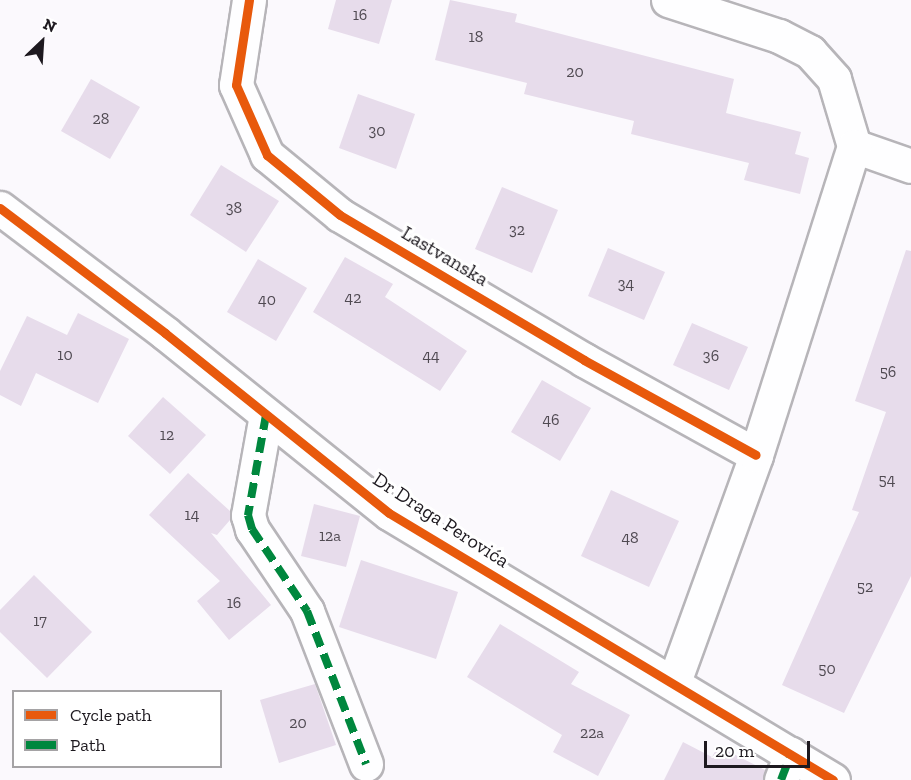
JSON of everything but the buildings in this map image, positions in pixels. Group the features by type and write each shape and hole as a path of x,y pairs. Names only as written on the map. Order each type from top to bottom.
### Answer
{"street":[{"name":"Lastvanska","path":"249,0 236,85 267,155 340,215 584,360 756,455"},
{"path":"668,0 779,36 810,52 834,79 854,146 756,455 674,682"},
{"path":"854,146 911,166"},
{"name":"Dr Draga Perovića","path":"0,208 389,513 674,682 786,767 833,780"},
{"path":"266,415 248,515 252,530 307,611 366,764"}],"marked path":[{"path":"266,415 248,515 252,529 307,611 366,764"},
{"path":"781,780 791,754"}],"cycle path":[{"path":"249,0 236,85 267,155 340,215 584,360 756,455"},
{"path":"0,208 165,333 389,513 833,780"}]}
